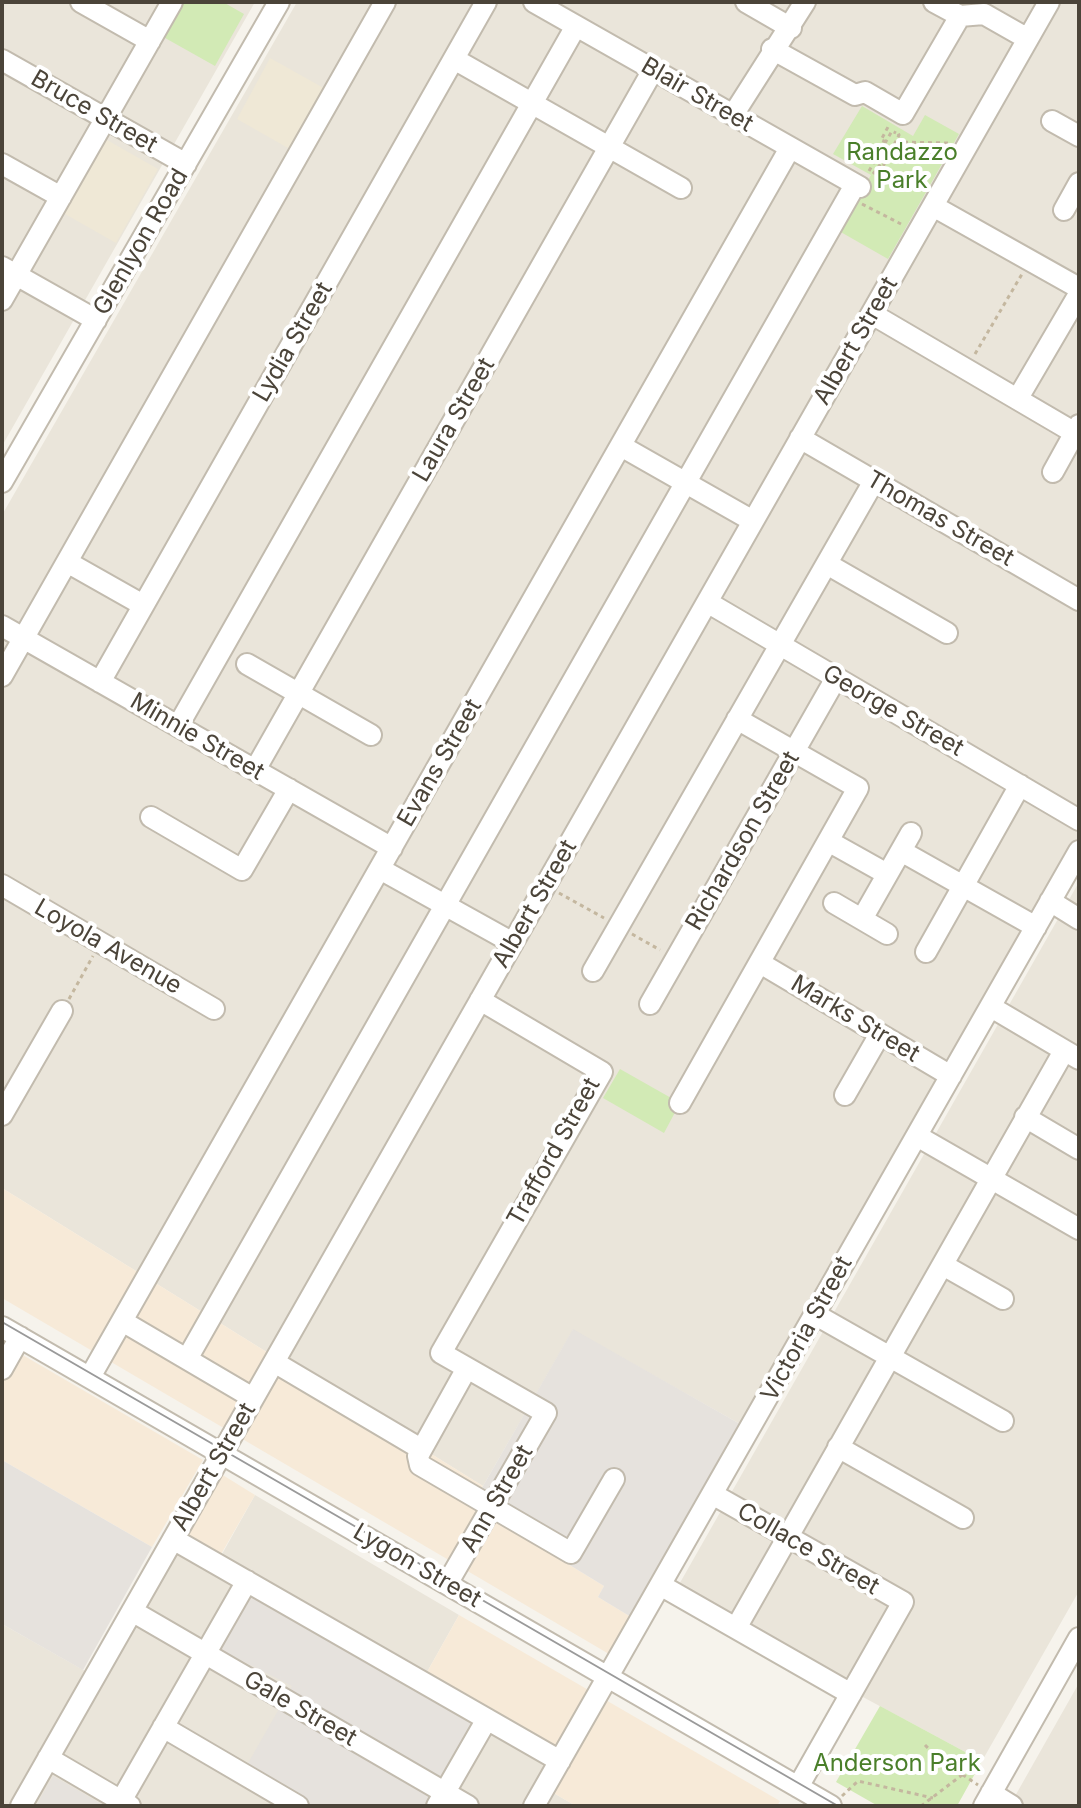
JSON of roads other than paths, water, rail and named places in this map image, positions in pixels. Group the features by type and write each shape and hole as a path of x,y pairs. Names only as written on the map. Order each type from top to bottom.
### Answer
{"street":[{"path":"81,2 150,41"},
{"path":"2,300 9,271 61,197 172,2"},
{"path":"2,676 385,2"},
{"name":"Lydia Street","path":"100,682 486,2"},
{"name":"Blair Street","path":"534,2 790,148 864,185 685,482"},
{"path":"746,2 791,28"},
{"path":"733,115 772,49 791,28 805,2"},
{"path":"934,2 960,16 984,14 1028,39"},
{"name":"Albert Street","path":"21,1806 1049,2"},
{"name":"Glenlyon Road","path":"3,477 186,164 271,5"},
{"path":"772,49 855,95 865,92 896,120 960,16"},
{"path":"178,726 576,26"},
{"path":"454,59 681,188"},
{"name":"Bruce Street","path":"2,60 186,164"},
{"name":"Laura Street","path":"255,770 653,70"},
{"path":"1052,121 1079,136"},
{"name":"Evans Street","path":"90,1377 790,148"},
{"path":"2,164 61,197"},
{"path":"1064,210 1079,183"},
{"path":"933,206 1079,291 1018,398"},
{"path":"9,271 96,320"},
{"path":"872,314 1077,429 1053,472"},
{"name":"Thomas Street","path":"800,438 1079,600"},
{"path":"621,446 753,521"},
{"path":"593,971 874,481"},
{"path":"187,1359 685,482"},
{"path":"67,562 143,605"},
{"path":"827,564 947,633"},
{"name":"George Street","path":"707,602 1079,820"},
{"name":"Minnie Street","path":"2,626 392,848"},
{"path":"247,664 371,735"},
{"name":"Richardson Street","path":"650,1004 836,678"},
{"path":"680,1103 858,788 737,719"},
{"path":"926,952 1020,785"},
{"path":"151,817 242,870 289,789"},
{"path":"862,919 911,833"},
{"path":"828,841 887,874"},
{"path":"901,851 1036,927"},
{"name":"Victoria Street","path":"534,1806 1079,851"},
{"path":"380,869 513,943"},
{"name":"Loyola Avenue","path":"2,885 214,1009"},
{"path":"1050,901 1079,919"},
{"path":"834,903 887,934"},
{"name":"Marks Street","path":"760,963 951,1076"},
{"name":"Trafford Street","path":"467,1368 441,1353 602,1072 480,1000"},
{"path":"736,1628 1025,1117 1072,1055 991,1007"},
{"path":"2,1115 62,1011"},
{"path":"845,1095 880,1034"},
{"path":"1025,1117 1079,1149"},
{"path":"917,1136 1079,1229"},
{"path":"943,1265 1003,1299"},
{"path":"816,1315 1003,1421"},
{"path":"122,1321 253,1398"},
{"name":"Lygon Street","path":"2,1327 834,1806"},
{"path":"2,1369 20,1337"},
{"path":"274,1362 421,1449"},
{"path":"467,1368 421,1449 418,1456 420,1465 571,1553 614,1479"},
{"name":"Ann Street","path":"447,1584 546,1413 467,1368"},
{"path":"838,1447 963,1518"},
{"name":"Collace Street","path":"714,1495 903,1602 851,1694"},
{"path":"173,1539 560,1761"},
{"path":"48,1758 126,1803 163,1727 247,1581"},
{"path":"662,1586 851,1694 798,1787"},
{"name":"Gale Street","path":"132,1611 441,1799 468,1806"},
{"path":"1012,1806 988,1800 1079,1638"},
{"path":"441,1799 487,1719"},
{"path":"163,1727 298,1806"}],"tram line":[{"path":"2,1322 838,1806"}],"park label":[{"name":"Randazzo Park","path":"902,167"},
{"name":"Anderson Park","path":"897,1764"}]}
